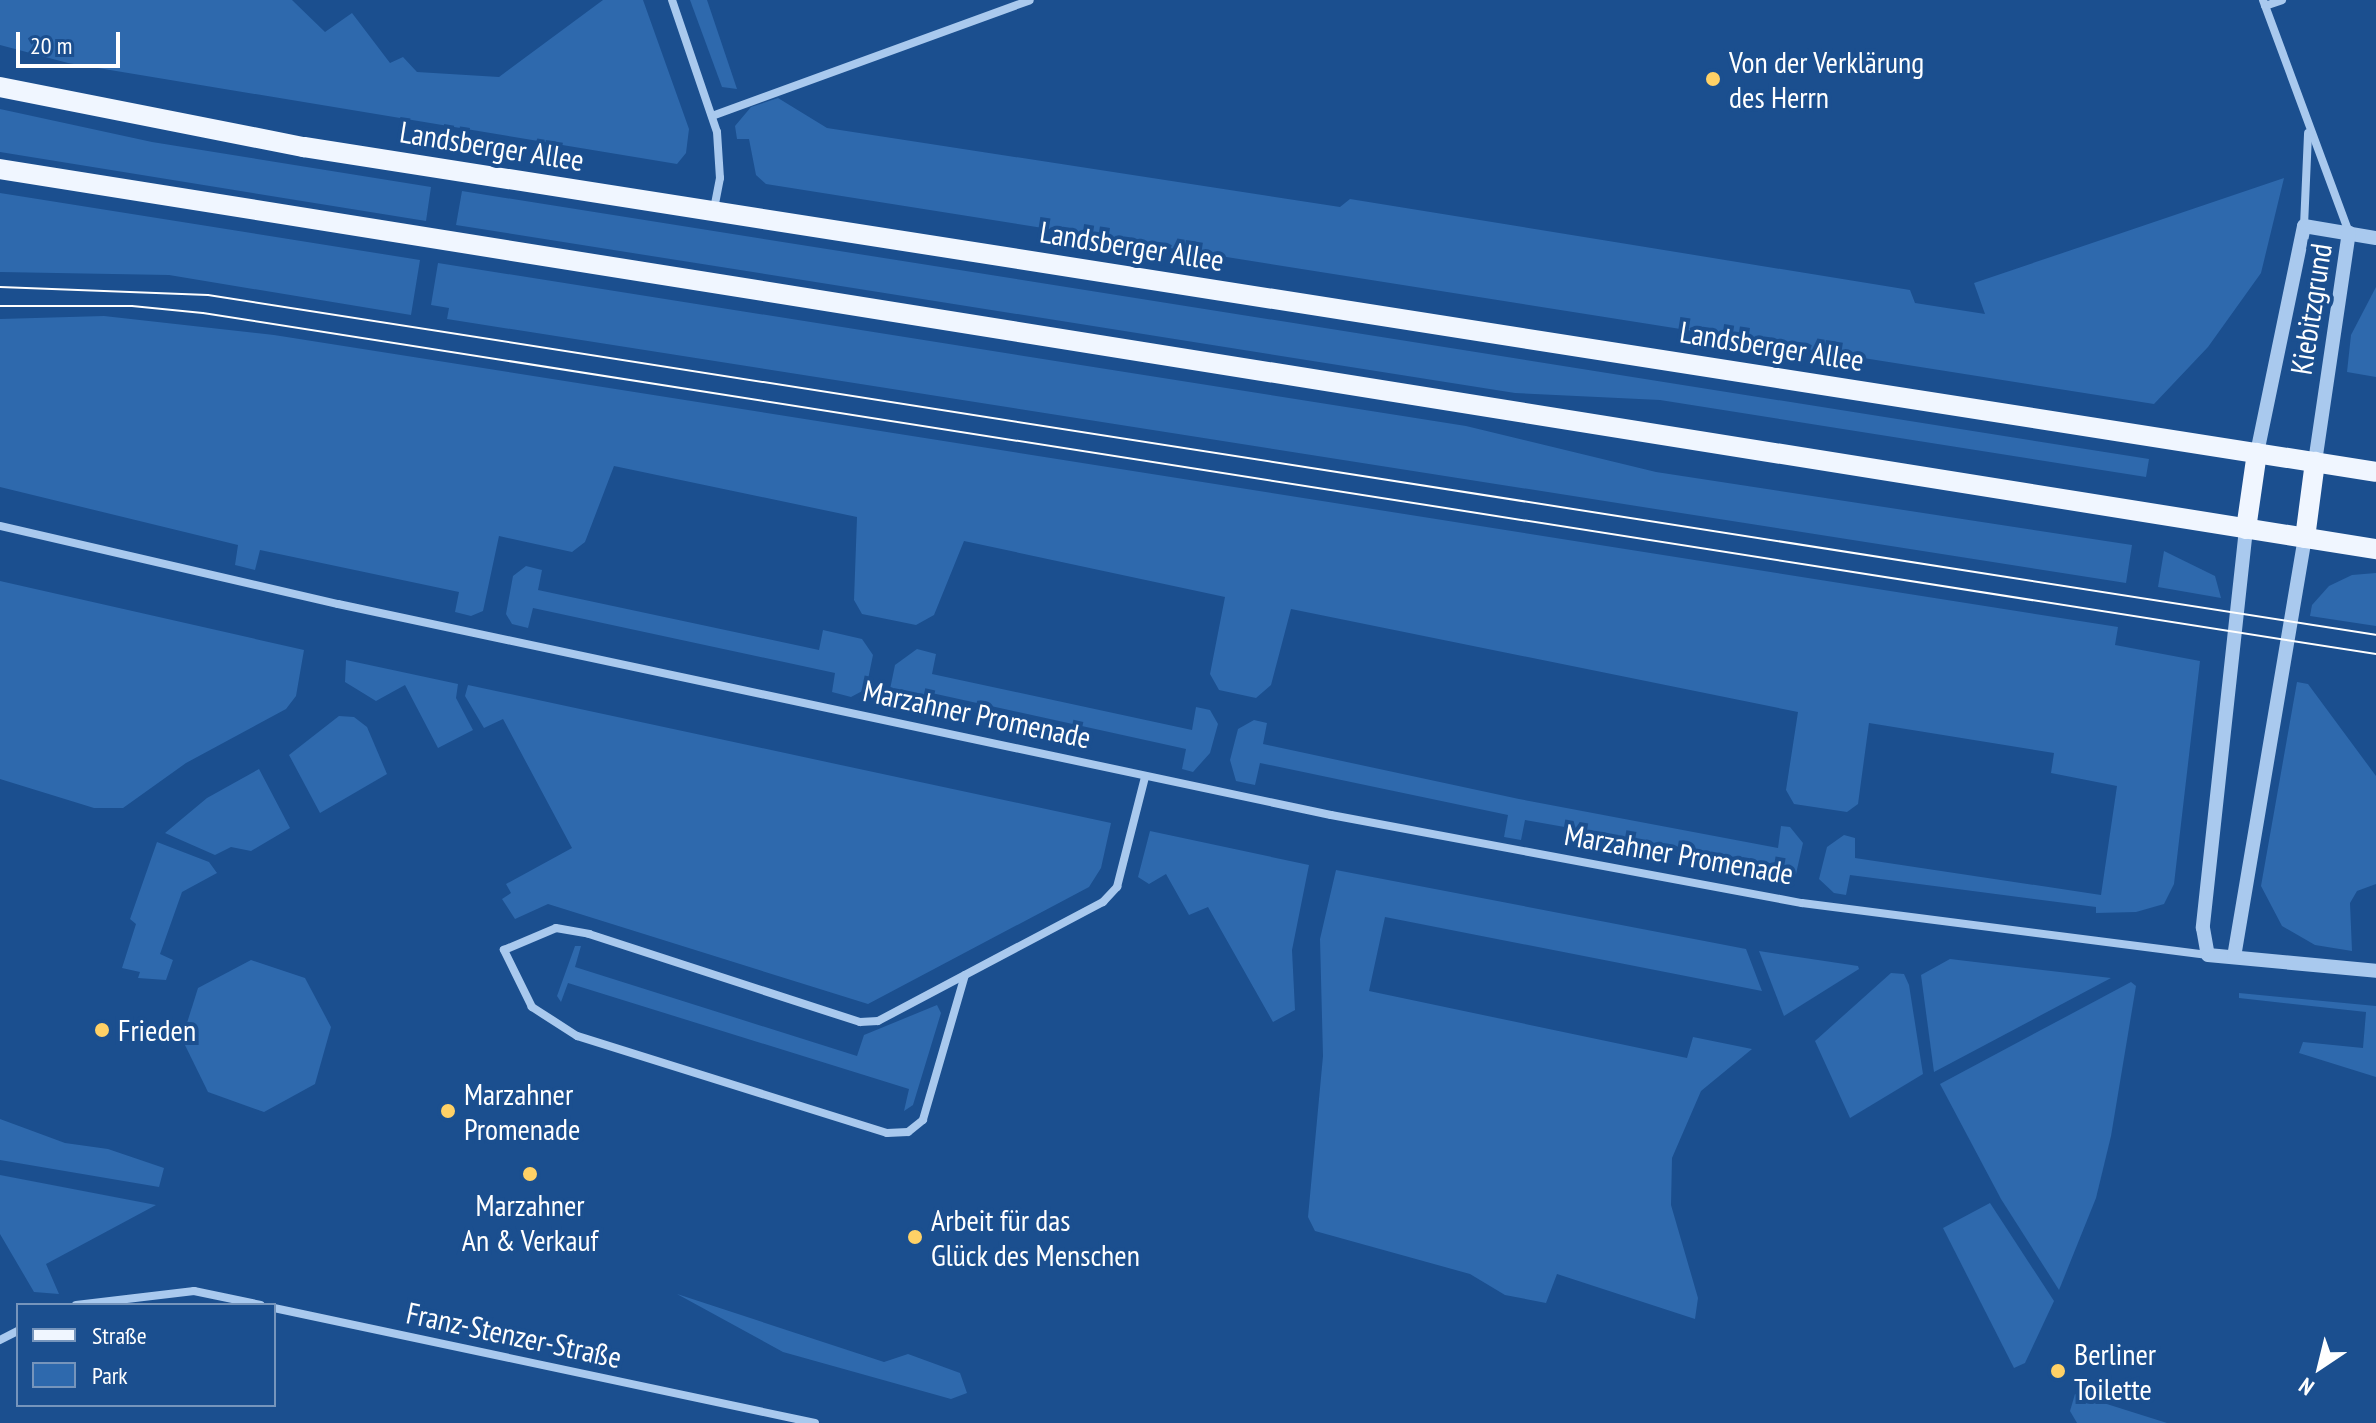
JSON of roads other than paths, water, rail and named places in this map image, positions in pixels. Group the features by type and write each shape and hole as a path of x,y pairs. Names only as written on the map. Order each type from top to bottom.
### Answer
{"main road":[{"name":"Landsberger Allee","path":"0,87 166,124 2376,472"},
{"path":"0,169 2376,549"},
{"path":"2246,529 2257,453"},
{"path":"2305,538 2315,462"}],"street":[{"path":"672,0 712,116 720,178 714,211"},
{"path":"712,116 1030,0"},
{"path":"2264,3 2282,0"},
{"name":"Kiebitzgrund","path":"2264,3 2349,233 2315,462"},
{"name":"Kiebitzgrund","path":"2257,453 2304,226 2308,124"},
{"path":"2304,226 2376,238"},
{"name":"Marzahner Promenade","path":"0,526 63,544 1145,777 1802,903 2208,955 2376,971"},
{"path":"2208,955 2203,928 2246,529"},
{"path":"2234,957 2305,538"},
{"path":"965,975 923,1120 908,1132 887,1133 577,1036 532,1007 504,950 556,928 589,934 860,1022 878,1021 1103,902 1117,887 1145,777"},
{"path":"93,1303 194,1291 251,1303"},
{"name":"Franz-Stenzer-Straße","path":"276,1308 743,1411 815,1423"},
{"path":"742,1423 743,1411"}],"tram line":[{"path":"0,287 208,295 2376,635"},
{"path":"0,306 132,306 203,313 2376,654"}],"place":[{"name":"Von der Verklärung des Herrn","path":"1713,79"},
{"name":"Frieden","path":"102,1030"},
{"name":"Marzahner Promenade","path":"448,1111"},
{"name":"Marzahner An & Verkauf","path":"530,1174"},
{"name":"Arbeit für das Glück des Menschen","path":"915,1237"},
{"name":"Berliner Toilette","path":"2058,1371"}]}
